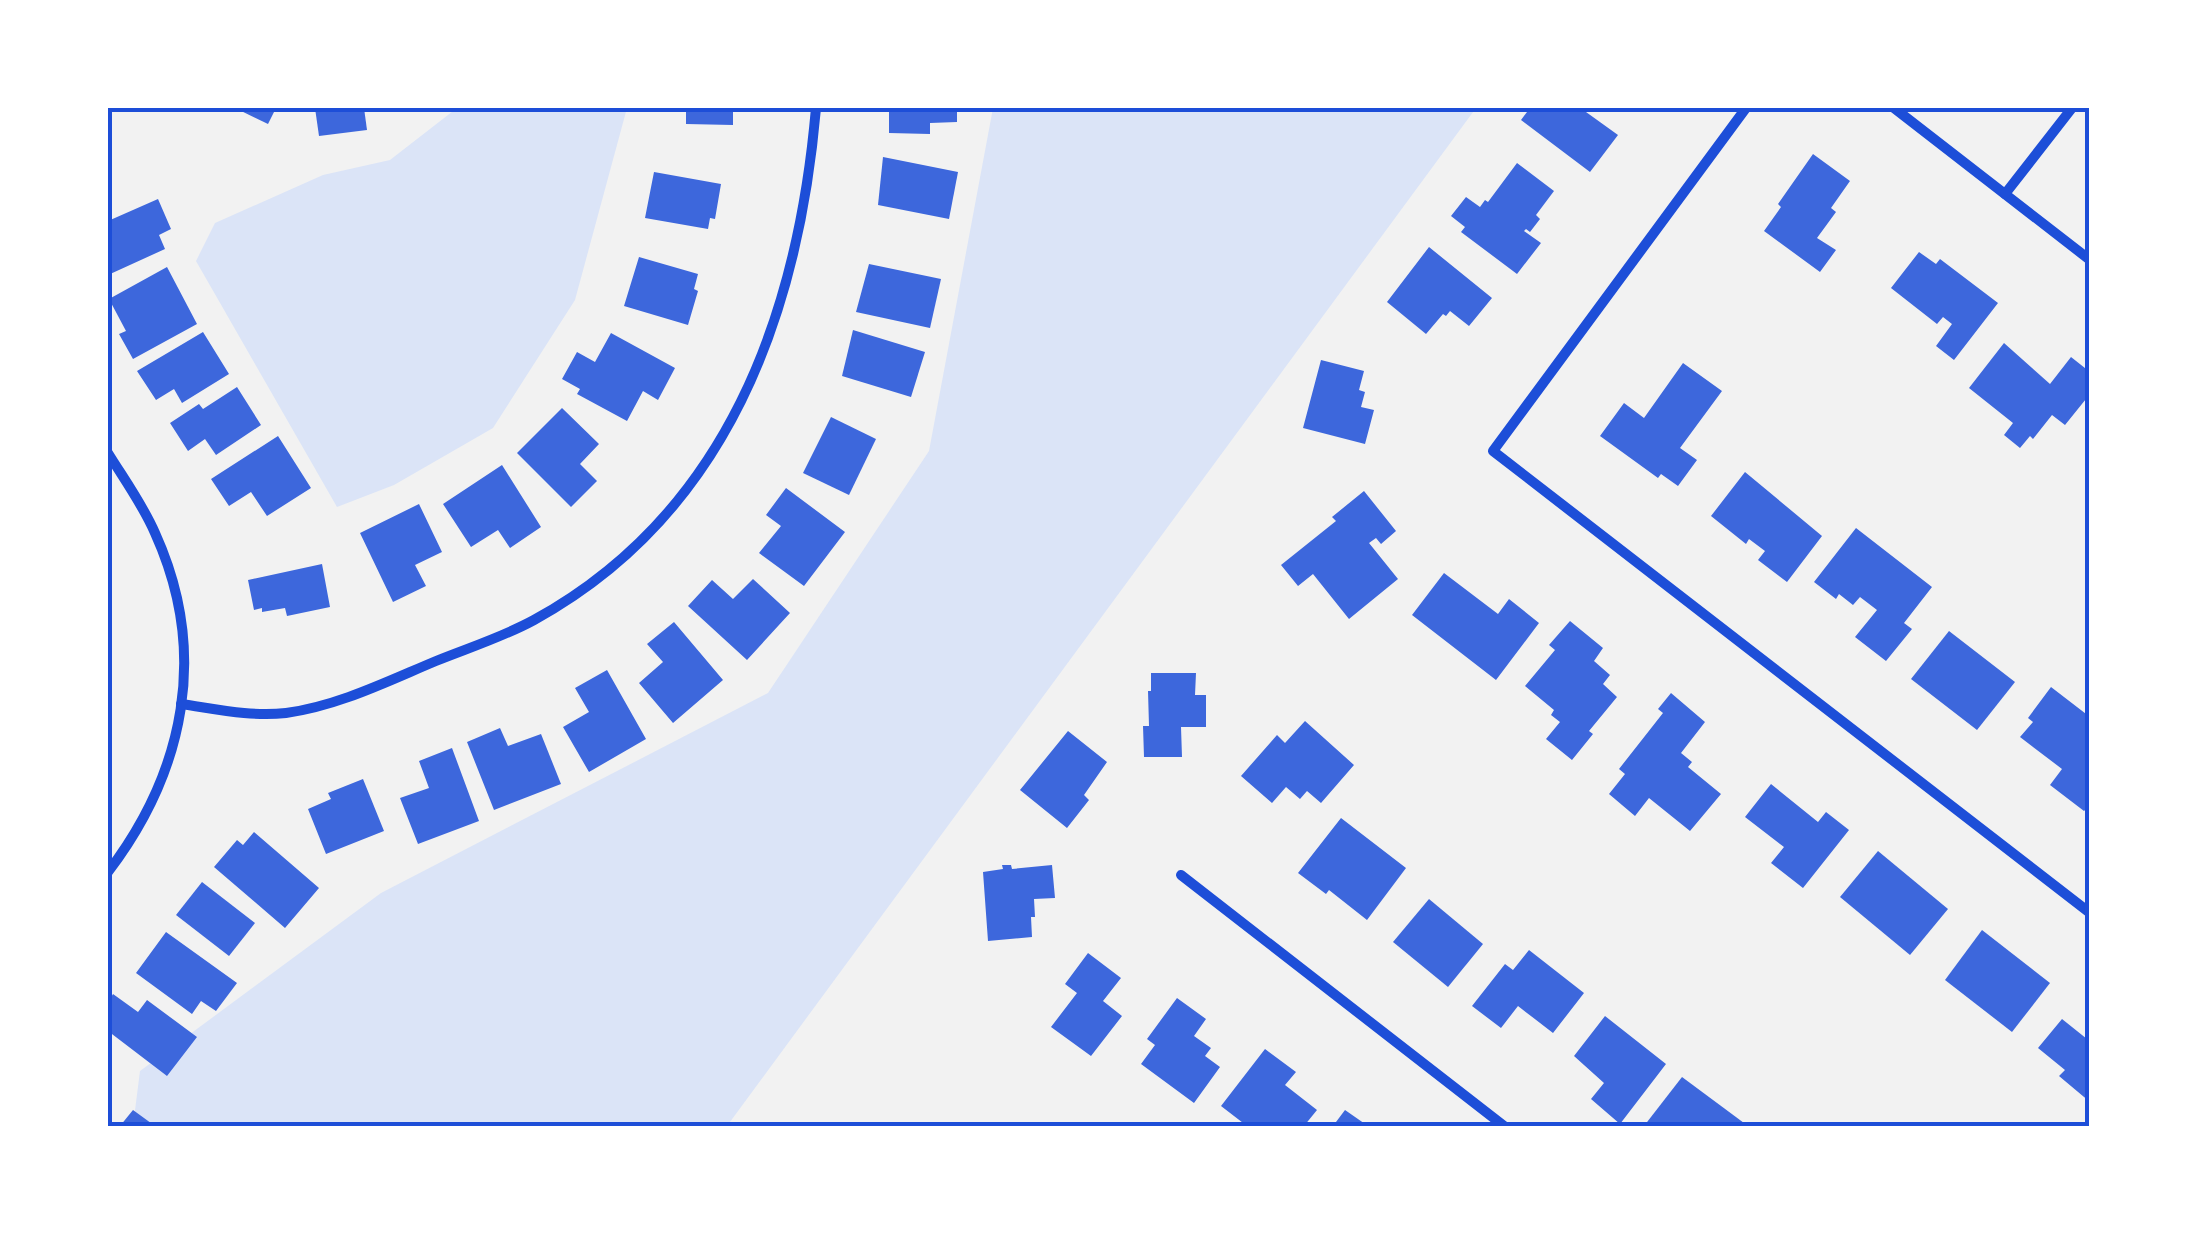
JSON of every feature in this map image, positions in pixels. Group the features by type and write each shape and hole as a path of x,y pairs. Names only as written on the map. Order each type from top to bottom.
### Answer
{"street":[{"path":"181,704 237,712 286,713 347,698 533,620 587,586 646,537 705,466 739,411 760,364 788,270 816,108"},
{"path":"1746,108 1492,451 2090,914"},
{"path":"1894,108 2090,260"},
{"path":"2005,194 2072,108"},
{"path":"108,454 148,518 175,588 184,638 180,722 163,780 143,822 108,872"},
{"path":"1182,875 1504,1126"}],"shaded area":[{"path":"457,108 627,108 575,300 493,428 394,485 337,507 196,261 215,223 323,175 390,160"},
{"path":"993,108 1476,108 727,1126 133,1126 140,1071 381,893 768,693 929,451"}],"building":[{"path":"235,108 276,108 268,124"},
{"path":"315,108 364,108 367,130 319,136"},
{"path":"686,108 733,108 733,125 686,124"},
{"path":"889,108 957,108 957,122 930,123 930,134 889,133"},
{"path":"1530,108 1589,108 1586,112 1618,135 1590,172 1521,120"},
{"path":"1813,154 1850,181 1831,208 1836,212 1817,238 1836,250 1820,272 1764,231"},
{"path":"883,157 958,172 949,219 878,205"},
{"path":"1517,163 1554,191 1536,215 1540,219 1530,232 1524,231 1541,243 1517,274 1461,232 1465,227 1451,216 1466,197 1480,207 1485,200 1488,202"},
{"path":"654,172 721,184 715,219 710,218 708,229 645,218"},
{"path":"158,199 171,229 159,235 165,249 108,275 108,221"},
{"path":"1429,247 1492,298 1469,326 1450,311 1426,334 1387,302"},
{"path":"1919,252 1936,264 1940,259 1998,303 1954,360 1936,346 1952,324 1943,317 1937,324 1891,288"},
{"path":"639,257 698,274 694,289 698,291 688,325 624,306"},
{"path":"869,264 941,279 930,328 856,312"},
{"path":"167,267 197,324 133,359 119,334 126,331 109,299"},
{"path":"853,330 925,352 911,397 842,376"},
{"path":"203,332 229,374 182,403 174,389 156,400 137,371"},
{"path":"611,333 675,368 658,400 643,391 627,421 577,394 580,389 562,379 577,352 595,362"},
{"path":"2004,343 2050,384 2071,357 2090,372 2090,394 2065,425 2052,415 2033,439 2030,436 2020,448 2004,435 2013,423 1969,388"},
{"path":"1321,360 1364,371 1359,390 1365,392 1361,407 1374,410 1365,444 1303,428"},
{"path":"1683,363 1722,391 1680,448 1697,460 1678,486 1661,474 1658,478 1600,436 1624,403 1644,418"},
{"path":"237,387 261,425 216,455 205,439 188,451 170,423 199,404 203,409"},
{"path":"562,408 599,444 580,464 597,481 571,507 517,453"},
{"path":"831,417 876,439 849,495 803,473"},
{"path":"278,436 311,488 267,516 251,492 229,506 211,479"},
{"path":"502,465 541,527 510,548 498,530 471,547 443,504"},
{"path":"1745,472 1822,536 1787,582 1758,560 1765,551 1749,539 1746,544 1711,516"},
{"path":"786,488 845,532 804,586 759,553 781,526 766,515"},
{"path":"1364,491 1396,531 1381,544 1376,538 1369,543 1398,579 1349,619 1313,574 1298,586 1281,565 1336,521 1332,517"},
{"path":"419,504 442,552 415,565 426,586 393,602 360,533"},
{"path":"1856,528 1932,587 1904,623 1912,629 1886,661 1855,637 1877,610 1860,597 1853,605 1839,594 1836,599 1814,582"},
{"path":"322,564 330,607 287,616 285,608 254,610 248,580"},
{"path":"1444,573 1498,614 1509,599 1539,623 1496,680 1412,615"},
{"path":"753,579 790,613 747,660 688,606 712,580 733,599"},
{"path":"1570,621 1603,648 1594,661 1610,675 1603,684 1617,697 1589,731 1593,734 1572,760 1546,739 1560,722 1551,715 1554,710 1525,686 1555,650 1549,645"},
{"path":"674,622 723,680 673,723 639,683 663,662 647,644"},
{"path":"1949,631 2015,682 1977,730 1911,679"},
{"path":"607,670 646,739 589,772 563,727 589,712 575,688"},
{"path":"1151,673 1196,673 1195,695 1206,695 1206,727 1181,727 1182,757 1144,757 1143,726 1149,726"},
{"path":"2051,687 2090,717 2090,805 2084,811 2050,785 2062,769 2020,737 2033,722 2028,718"},
{"path":"1671,693 1705,722 1681,753 1692,762 1688,767 1721,794 1690,831 1649,798 1635,816 1609,794 1625,774 1619,769 1663,713 1658,709"},
{"path":"1305,721 1354,765 1321,803 1307,791 1300,799 1286,787 1272,803 1241,776 1277,735 1285,743"},
{"path":"500,728 508,746 541,734 561,784 494,810 467,742"},
{"path":"1068,731 1107,762 1084,795 1089,800 1067,828 1020,790"},
{"path":"452,748 479,821 418,844 400,798 429,788 419,761"},
{"path":"363,779 384,831 326,854 308,809 331,799 328,793"},
{"path":"1771,784 1818,822 1826,812 1849,830 1803,888 1771,863 1784,847 1745,817"},
{"path":"1341,818 1406,868 1367,920 1329,890 1326,894 1298,873"},
{"path":"254,832 319,888 285,928 214,867 237,840 243,845"},
{"path":"1878,851 1948,909 1910,955 1840,897"},
{"path":"1002,865 1011,865 1012,869 1052,865 1055,898 1034,899 1032,937 988,941 983,872 1003,869"},
{"path":"202,882 255,923 229,956 176,915"},
{"path":"1429,899 1483,944 1448,987 1393,942"},
{"path":"1982,930 2050,983 2012,1032 1945,980"},
{"path":"166,932 237,983 216,1011 201,1001 192,1014 136,973"},
{"path":"1529,950 1584,993 1553,1033 1518,1006 1501,1028 1472,1006 1505,964 1513,970"},
{"path":"1088,953 1121,978 1103,1001 1122,1016 1091,1056 1051,1027 1077,993 1065,984"},
{"path":"113,994 138,1012 147,1000 197,1037 167,1076 108,1031 108,1002"},
{"path":"1177,998 1206,1019 1194,1036 1211,1048 1205,1056 1220,1067 1194,1103 1141,1064 1155,1045 1147,1039"},
{"path":"1605,1016 1666,1064 1620,1124 1591,1099 1604,1083 1574,1056"},
{"path":"2062,1019 2087,1039 2090,1036 2090,1102 2059,1076 2065,1070 2038,1048"},
{"path":"1265,1049 1296,1072 1285,1085 1317,1110 1304,1126 1247,1126 1221,1106"},
{"path":"1682,1077 1744,1123 1644,1126"},
{"path":"133,1110 155,1126 120,1126"},
{"path":"1345,1110 1368,1126 1333,1126"}]}
